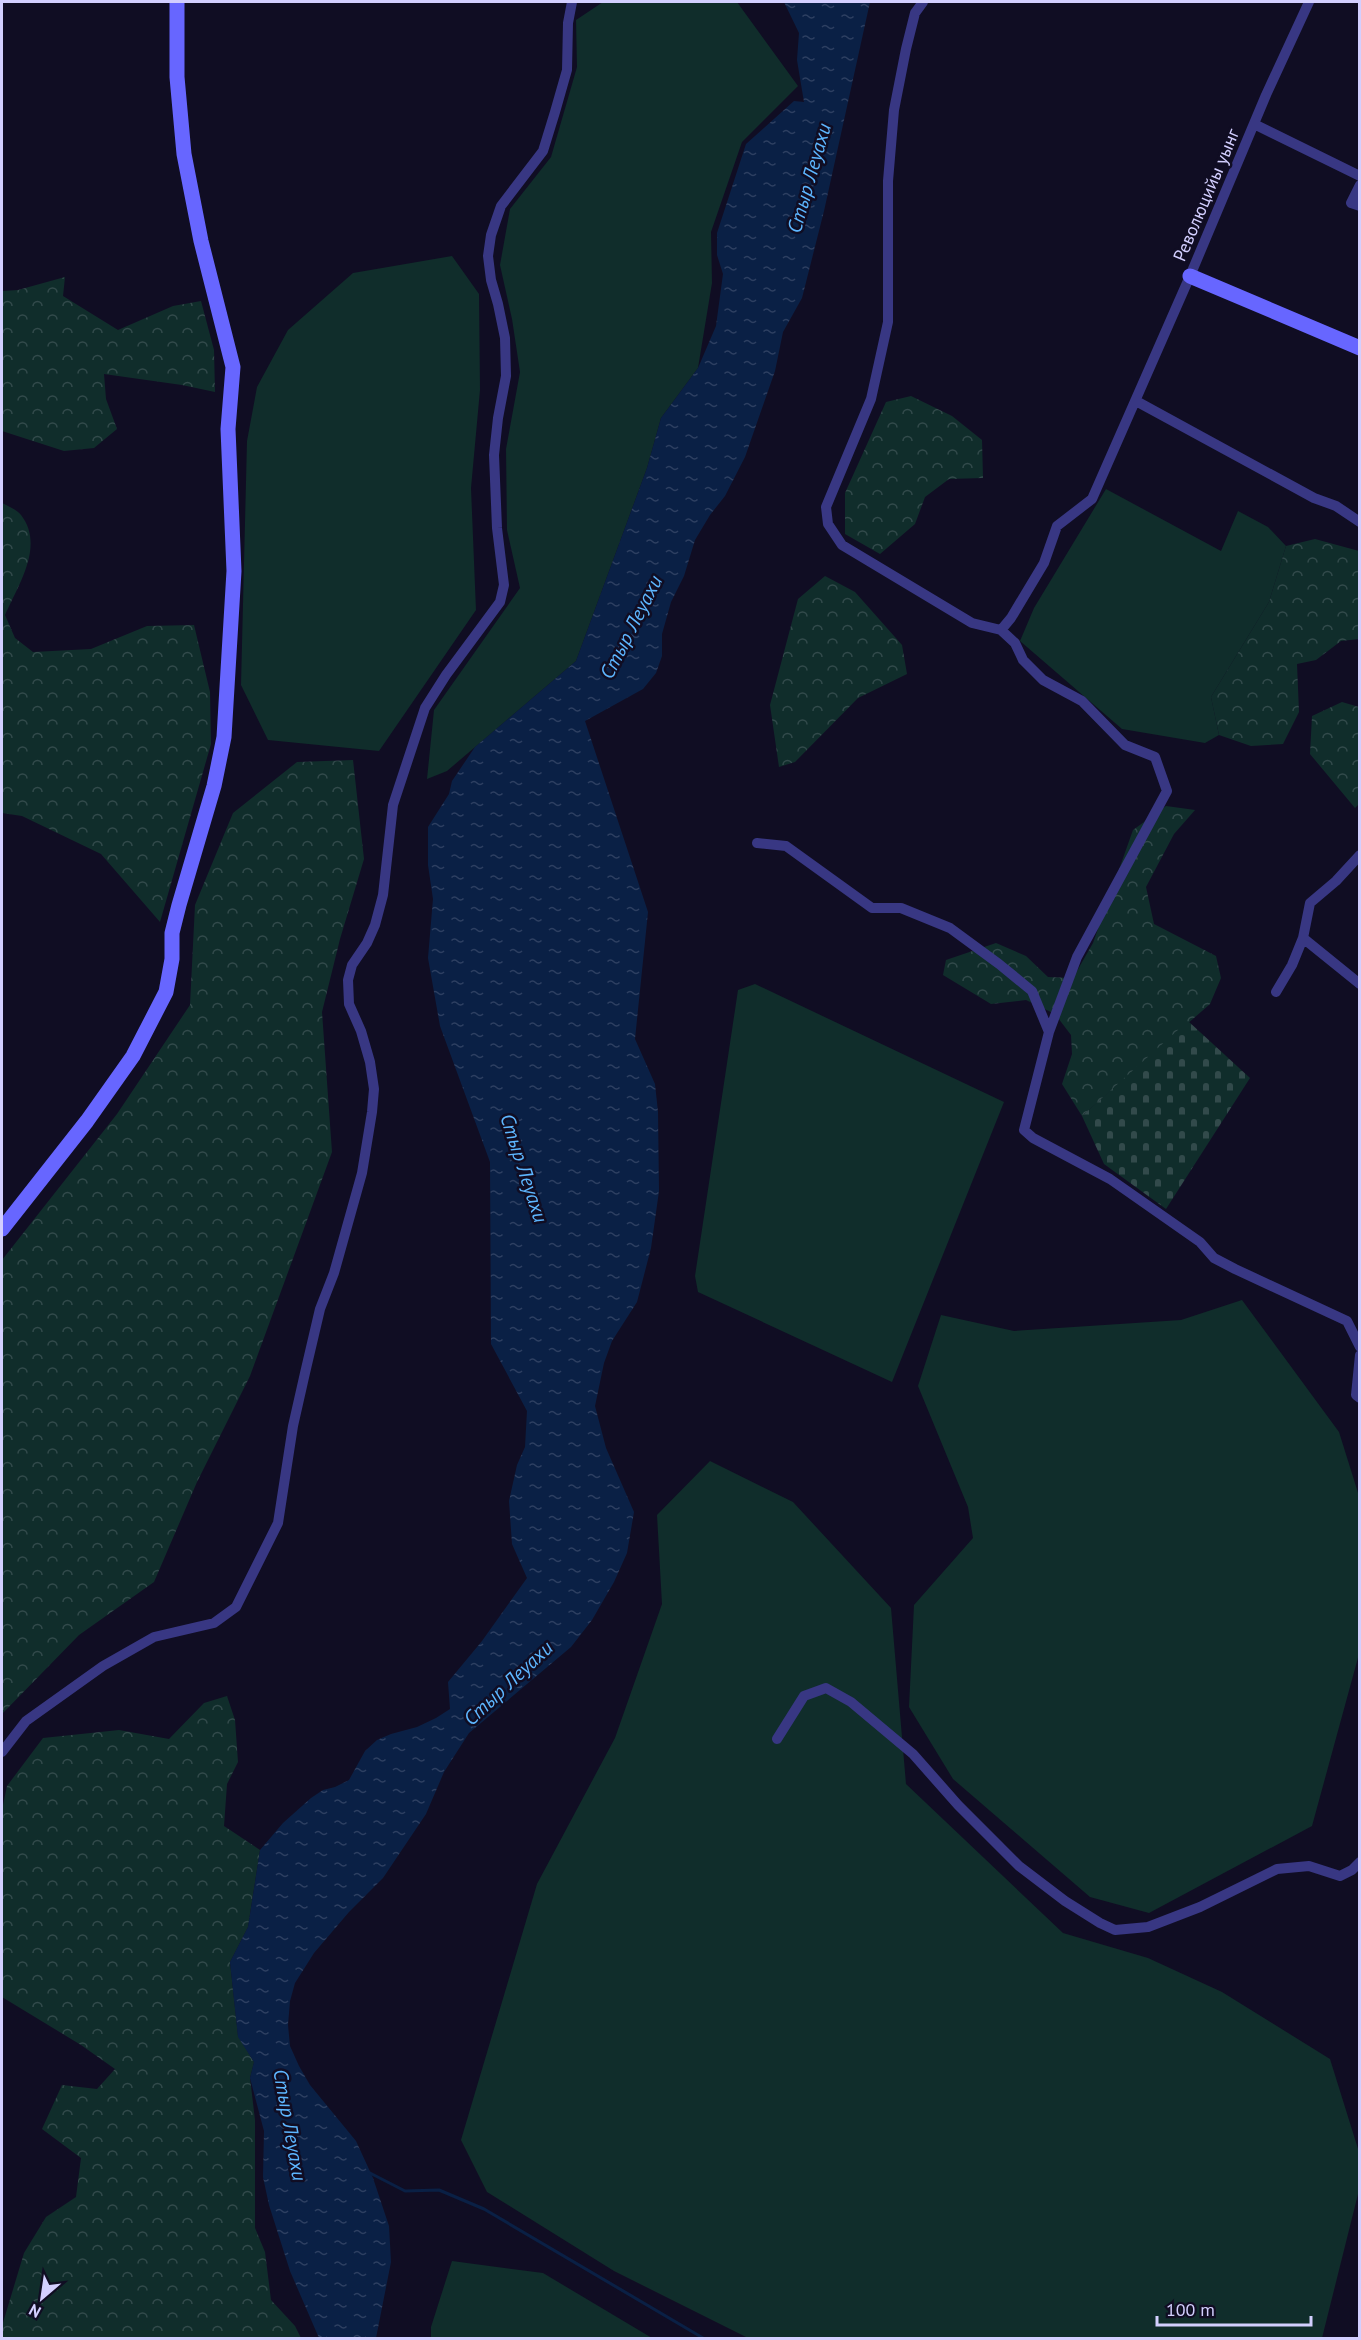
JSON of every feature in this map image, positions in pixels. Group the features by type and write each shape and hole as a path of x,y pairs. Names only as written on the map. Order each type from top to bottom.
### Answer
{"main road":[{"path":"2,1229 87,1121 133,1056 166,992 172,959 172,933 214,786 224,737 234,571 228,429 233,367 201,241 184,154 177,77 177,2"},
{"path":"1190,276 1359,348"}],"street":[{"path":"2,1752 26,1721 103,1666 154,1637 214,1623 236,1607 278,1523 293,1426 305,1373 320,1309 334,1273 362,1173 372,1112 374,1089 370,1062 350,1004 348,980 352,965 367,943 375,925 383,895 393,805 425,708 446,675 500,602 504,585 497,528 494,455 506,376 505,348 498,303 491,280 489,256 491,235 501,206 543,151 567,70 568,22 572,2"},
{"path":"923,2 915,13 894,110 888,181 888,322 871,399 826,507 828,524 842,545 972,623 1000,630 1016,643 1023,660 1043,680 1082,701 1125,745 1155,757 1167,791 1077,957 1048,1032 1046,1048 1024,1130 1034,1138 1110,1179 1200,1242 1214,1258 1347,1321 1359,1347"},
{"name":"Революцийы уынг","path":"1000,630 1011,618 1044,563 1057,526 1092,499 1254,123 1309,2"},
{"path":"1254,123 1359,176"},
{"path":"1359,185 1352,203 1359,206"},
{"path":"1136,401 1314,498 1336,506 1359,522"},
{"path":"757,843 786,846 872,908 902,908 950,928 1032,991 1048,1032"},
{"path":"1276,992 1304,938 1310,903 1336,881 1359,855"},
{"path":"1304,938 1359,984"},
{"path":"1359,1355 1356,1395 1359,1398"},
{"path":"777,1739 804,1696 826,1688 851,1702 913,1754 958,1806 1019,1866 1065,1901 1115,1930 1148,1927 1200,1907 1277,1869 1309,1866 1340,1876 1352,1870 1359,1862"}],"green space":[{"path":"603,2 737,2 798,86 742,142 711,232 712,283 698,368 661,418 647,468 576,661 447,771 427,779 434,710 520,588 507,530 506,449 520,372 512,319 500,265 510,209 551,157 577,67 576,20"},
{"path":"452,256 479,294 480,390 471,488 476,610 379,751 268,740 241,685 247,441 257,387 288,330 353,273"},
{"path":"65,277 63,296 118,330 173,306 201,301 214,350 215,392 104,374 106,399 117,429 94,448 64,451 2,431 2,291 18,290"},
{"path":"911,396 952,416 982,440 983,478 949,479 925,497 915,524 880,554 845,534 845,493 886,402"},
{"path":"1106,489 1221,551 1238,511 1268,527 1286,546 1269,602 1211,697 1219,735 1205,743 1122,729 1020,641 1034,608"},
{"path":"2,503 21,515 28,527 30,552 27,565 5,615 15,638 33,652 91,649 147,626 194,625 210,692 211,744 160,922 101,854 22,816 2,813"},
{"path":"1315,539 1359,551 1359,639 1341,641 1316,660 1297,664 1299,712 1283,744 1251,746 1219,735 1211,697 1269,602 1286,546"},
{"path":"825,576 855,592 902,645 907,674 858,698 795,762 779,767 770,705 798,599"},
{"path":"1342,702 1359,707 1360,803 1355,808 1310,754 1312,716"},
{"path":"353,760 364,859 340,939 322,1012 332,1152 250,1376 197,1482 154,1582 79,1635 2,1714 2,1260 117,1114 190,1005 195,905 233,813 297,762"},
{"path":"1166,806 1195,810 1174,834 1146,887 1154,924 1216,956 1221,978 1210,1004 1082,1116 1062,1084 1072,1054 1071,1035 1055,1014 1026,1000 991,1004 943,975 946,960 996,943 1026,956 1048,977 1073,978 1093,943 1133,830"},
{"path":"755,984 1004,1102 892,1382 698,1292 695,1276 738,990"},
{"path":"1188,1021 1250,1078 1166,1209 1104,1164 1082,1116"},
{"path":"1242,1300 1339,1432 1359,1496 1359,1654 1312,1826 1149,1913 1090,1897 953,1779 909,1707 914,1605 973,1538 968,1507 918,1386 941,1315 1014,1331 1181,1320"},
{"path":"710,1461 793,1502 891,1608 906,1784 1063,1933 1148,1958 1222,1992 1330,2059 1359,2152 1359,2190 1322,2338 748,2338 614,2271 487,2192 461,2140 537,1884 615,1738 662,1604 657,1515"},
{"path":"227,1696 235,1720 238,1762 227,1784 224,1826 260,1850 248,1927 230,1962 238,2036 254,2062 250,2078 255,2120 255,2228 265,2252 271,2300 295,2326 301,2338 2,2338 2,2326 24,2253 46,2217 76,2197 81,2158 42,2129 62,2085 97,2089 115,2069 81,2045 2,1997 2,1810 7,1786 43,1738 119,1730 169,1739 204,1703"},
{"path":"452,2261 543,2273 652,2338 431,2338 431,2327"}],"water":[{"name":"Стыр Леуахи","path":"784,2 870,2 824,211 802,298 783,332 775,371 745,457 725,496 695,540 684,576 671,602 662,634 662,656 656,673 643,689 585,721 648,912 635,1039 655,1084 658,1112 659,1191 651,1248 637,1302 612,1341 604,1363 595,1406 606,1448 634,1512 627,1553 614,1582 592,1620 571,1647 469,1733 444,1772 426,1814 383,1878 349,1912 314,1953 295,1983 290,2001 288,2025 290,2046 310,2085 356,2141 373,2178 389,2226 391,2262 376,2338 319,2338 290,2271 269,2205 263,2177 264,2131 250,2078 254,2062 238,2037 230,1962 248,1927 260,1850 283,1823 311,1798 323,1790 349,1780 365,1751 377,1740 417,1727 450,1709 448,1682 482,1641 527,1578 512,1544 509,1501 517,1465 525,1447 527,1411 491,1344 490,1162 440,1026 428,958 433,899 428,865 428,827 449,794 452,781 475,747 576,661 647,468 661,418 698,368 716,326 723,274 717,255 717,233 746,144 794,101 804,102 797,60 799,33"}],"waterway":[{"path":"368,2172 405,2191 439,2190 484,2209 703,2338"}]}
